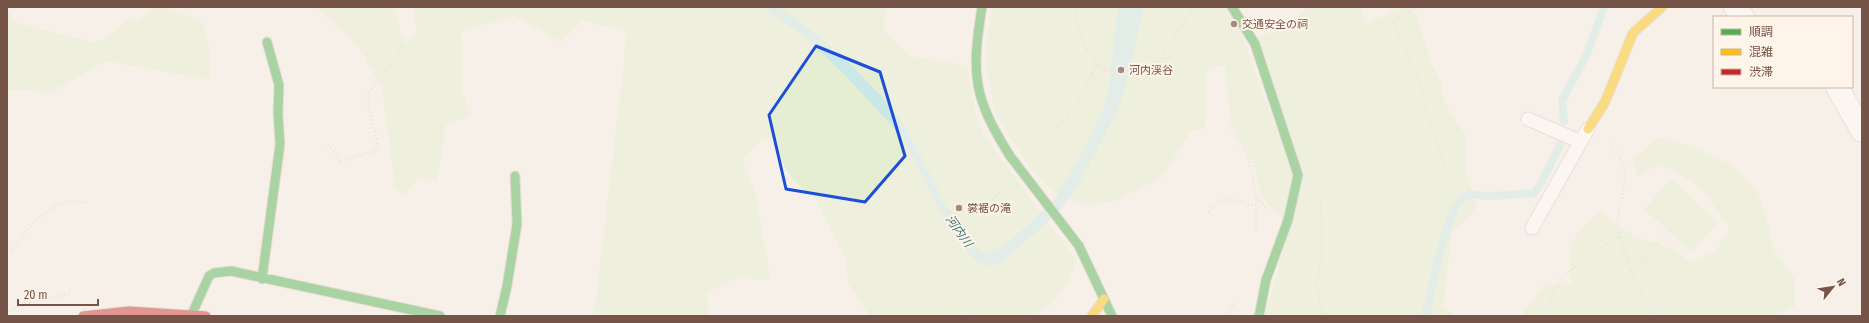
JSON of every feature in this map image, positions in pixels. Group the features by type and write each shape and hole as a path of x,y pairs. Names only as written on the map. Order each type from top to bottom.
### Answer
{"street":[{"path":"982,7 976,46 976,74 982,105 993,130 1010,156 1079,246 1112,316"},
{"path":"1232,7 1255,44 1273,102 1288,141 1298,176 1288,220 1266,280 1259,316"},
{"path":"1588,129 1605,102 1633,33 1662,7"},
{"path":"1735,7 1743,16"},
{"path":"262,278 280,144 278,113 279,85 267,42"},
{"path":"1838,88 1862,131"},
{"path":"500,316 507,286 517,224 515,176"},
{"path":"191,315 209,276 214,273 230,271 440,316"},
{"path":"1092,316 1104,299"},
{"path":"83,316 153,311 206,316"}],"lane":[{"path":"1528,119 1581,142"},
{"path":"1532,228 1588,129"}],"path":[{"path":"1077,7 1075,22 1096,64 1106,71 1136,70 1160,60 1193,7"},
{"path":"1417,7 1394,22 1419,83 1447,172"},
{"path":"328,145 341,161 373,152 378,146 368,104 369,92 397,58 405,37"},
{"path":"1036,152 1070,113 1087,87 1096,64"},
{"path":"1605,102 1610,110 1610,143 1624,168 1623,190 1617,226 1631,272 1639,289 1658,316"},
{"path":"1230,126 1246,155 1252,174 1256,206 1256,238"},
{"path":"994,199 1008,183"},
{"path":"1209,212 1213,204 1219,200 1256,206"},
{"path":"7,252 11,252 20,236 58,204 70,201 86,203"},
{"path":"1631,272 1674,228"},
{"path":"1542,316 1560,278 1588,256 1620,236"},
{"path":"1227,316 1238,295"}],"highlighted area":[{"path":"816,46 880,72 905,156 865,202 786,189 769,115"}],"green space":[{"path":"158,7 163,7 202,22 210,52 211,80 106,61 50,93 15,89 7,91 7,9 16,22 94,43 105,39 127,21 138,19"},
{"path":"317,7 394,7 403,43 418,34 412,7 887,7 883,31 910,56 967,66 977,119 984,135 1077,261 1066,285 1055,300 1042,311 1034,315 1022,317 992,317 969,316 963,313 948,316 870,316 848,283 845,257 815,199 792,179 766,134 742,159 755,192 771,280 754,280 743,276 707,291 708,316 594,316 624,61 626,30 581,21 561,42 512,15 502,20 461,31 462,93 472,115 446,124 437,181 420,178 402,196 395,186 382,89 359,48"},
{"path":"992,7 1225,7 1241,34 1292,173 1283,219 1262,197 1253,165 1230,120 1225,65 1206,69 1205,128 1191,131 1163,176 1116,201 1087,205 1055,194 1031,169 996,116 987,74 986,45"},
{"path":"1310,7 1361,7 1366,24 1401,7 1409,7 1417,15 1430,61 1442,83 1444,102 1465,135 1466,171 1477,207 1452,233 1443,307 1455,316 1265,316 1303,180 1256,39 1284,25"},
{"path":"1659,137 1699,149 1732,165 1757,190 1766,215 1774,250 1795,279 1795,306 1776,316 1521,316 1545,284 1571,285 1570,249 1578,232 1602,210 1614,223 1635,237 1664,245 1692,262 1715,252 1730,228 1700,187 1660,163 1638,177 1633,159"},
{"path":"1671,179 1718,223 1691,252 1644,209"}],"water":[{"name":"河内川","path":"763,7 780,7 810,29 848,62 881,96 906,127 946,206 980,251 989,253 1008,243 1055,199 1084,150 1104,107 1109,87 1118,7 1144,7 1123,97 1116,114 1078,185 1062,208 1039,230 1000,263 990,266 976,261 959,242 941,213 903,138 843,73 804,36"}],"waterway":[{"path":"1564,121 1562,100 1587,54 1604,7"},
{"path":"1425,316 1446,231 1452,214 1459,202 1469,194 1494,196 1534,193 1540,185 1560,145"}],"traffic: fast":[{"path":"982,7 976,68 978,85 988,117 1010,156"},
{"path":"1232,7 1255,44 1298,175 1288,220 1266,280 1259,316"},
{"path":"262,279 280,144 278,113 279,85 267,42"},
{"path":"1010,156 1079,246"},
{"path":"500,316 507,286 517,224 515,176"},
{"path":"1079,246 1112,316"},
{"path":"191,316 209,276 214,273 231,271 440,316"}],"traffic: slow":[{"path":"1588,129 1605,102 1633,33 1662,7"},
{"path":"1092,316 1104,299"}],"traffic: jam":[{"path":"83,316 129,311 206,316"}],"place":[{"name":"交通安全の祠","path":"1234,24"},
{"name":"河内渓谷","path":"1121,70"},
{"name":"裳裾の滝","path":"959,208"}]}
